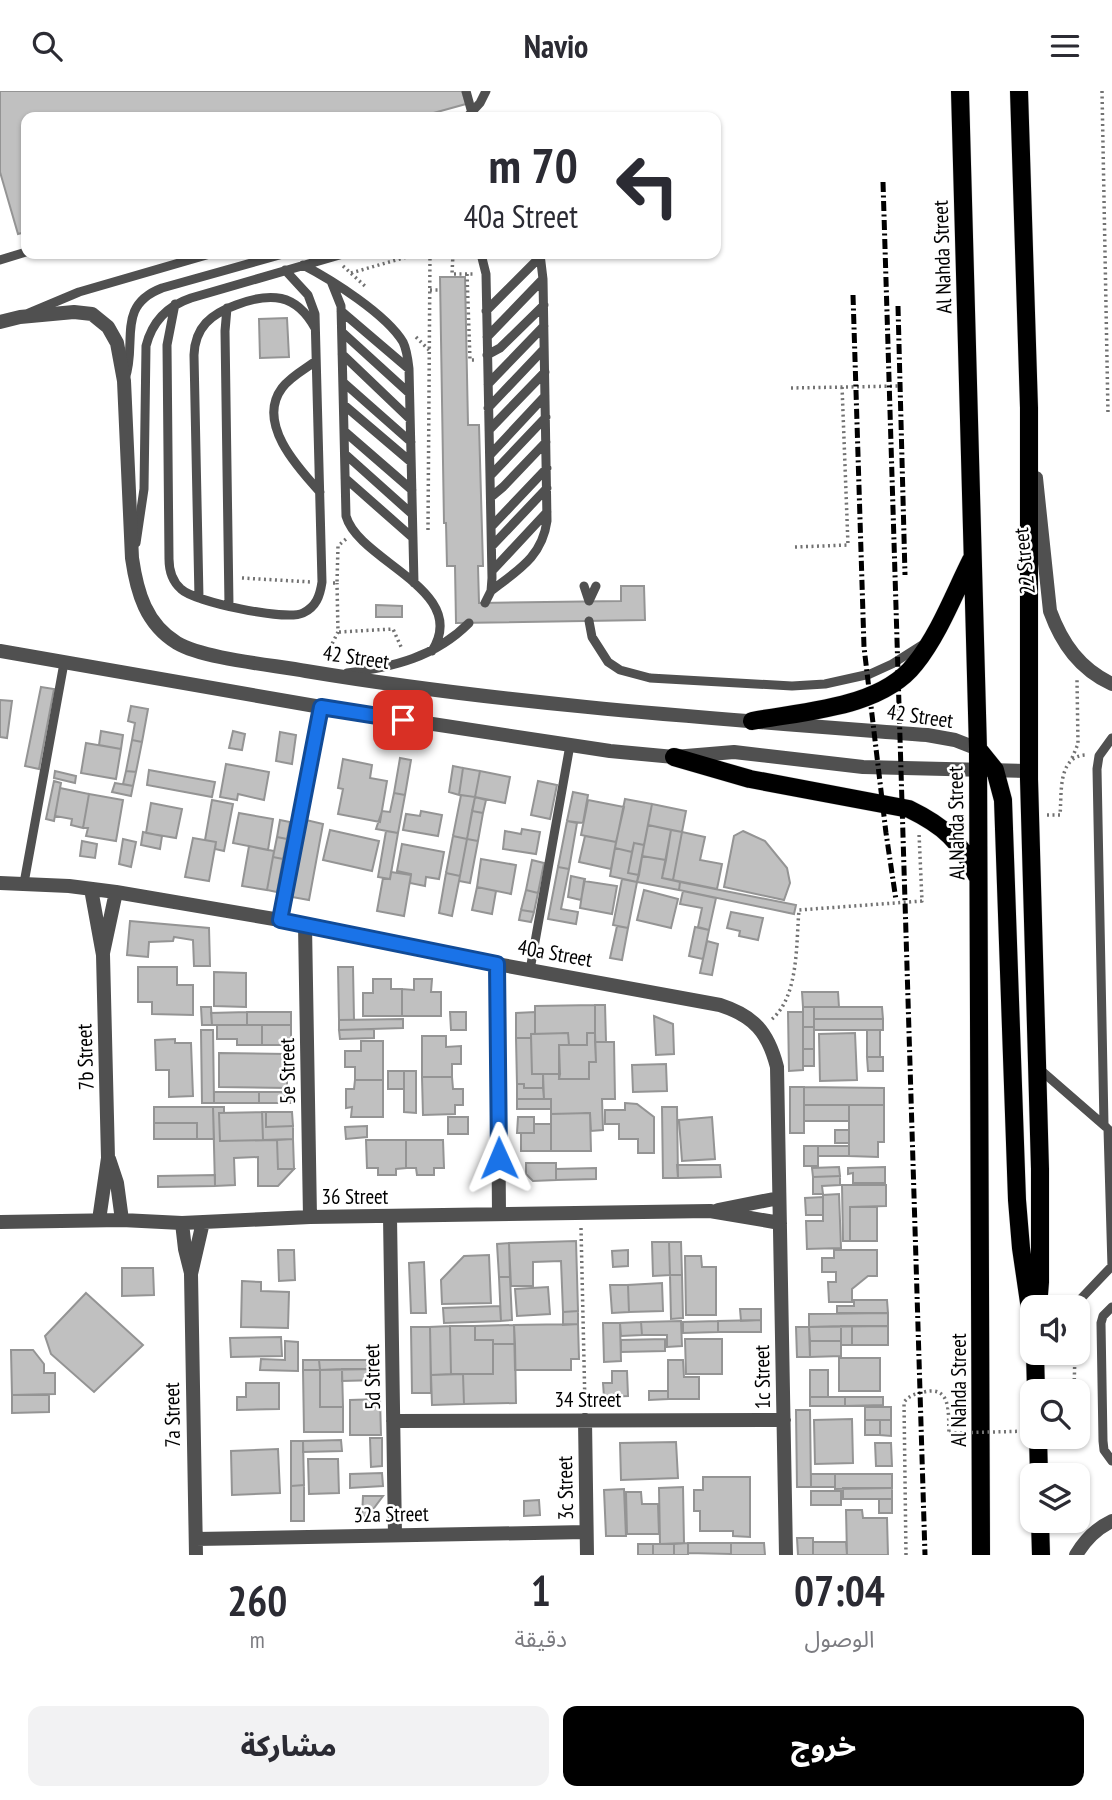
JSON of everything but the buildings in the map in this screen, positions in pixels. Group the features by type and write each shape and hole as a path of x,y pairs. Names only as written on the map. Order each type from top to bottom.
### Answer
{"main road":[{"name":"Al Nahda Street","path":"960,91 978,749"},
{"path":"1019,91 1028,408 1029,771 1040,1169 1039,1295"},
{"path":"752,721 855,702 878,694 901,678 915,664 932,638 973,557"},
{"path":"978,749 986,770 1001,785 1004,808 1017,1200 1028,1295"},
{"path":"674,757 730,775 909,809 932,820 951,835 967,855 979,880"},
{"name":"Al Nahda Street","path":"981,1555 979,880 986,770"},
{"path":"1040,1533 1041,1555"}],"street":[{"name":"42 Street","path":"0,322 74,311 92,314 108,327 117,343 124,381 132,558 136,586 144,609 159,630 179,644 203,653 328,674 527,701 927,735 955,740 978,749"},
{"name":"22 Street","path":"1028,408 1050,611 1069,650 1082,665 1112,684"},
{"path":"0,651 321,707 570,745 674,757 734,753 863,767 1029,771"},
{"name":"40a Street","path":"0,883 116,892 280,920 737,1010 765,1034 776,1067 779,1198"},
{"name":"7b Street","path":"91,889 103,954 108,1158 99,1220"},
{"name":"7b Street","path":"103,954 116,892"},
{"name":"5e Street","path":"305,925 310,1217"},
{"path":"497,964 499,1214"},
{"name":"7b Street","path":"108,1158 117,1184 122,1220"},
{"name":"36 Street","path":"710,1212 779,1198"},
{"name":"1c Street","path":"779,1198 786,1555"},
{"name":"36 Street","path":"0,1222 122,1220 182,1223 310,1217 710,1212 780,1223"},
{"name":"5d Street","path":"390,1217 395,1535"},
{"name":"7a Street","path":"191,1274 203,1222"},
{"name":"7a Street","path":"182,1223 191,1274 196,1555"},
{"name":"3c Street","path":"585,1420 587,1555"},
{"name":"34 Street","path":"393,1421 783,1420"},
{"path":"1076,1555 1095,1532 1112,1521"},
{"name":"32a Street","path":"196,1539 586,1532"}],"lane":[{"path":"466,91 469,112"},
{"path":"471,112 486,91"},
{"path":"0,260 21,254"},
{"path":"20,317 79,292 193,259"},
{"path":"124,381 131,357 131,316 143,298 162,288 265,259"},
{"path":"132,558 144,489 146,347 153,327 175,304 191,297 325,259"},
{"path":"482,259 486,274 492,546 491,591 485,603"},
{"path":"486,311 537,259"},
{"path":"491,591 520,569 536,552 546,531 541,259"},
{"path":"303,265 360,301 397,335 406,350 410,393 414,583"},
{"path":"175,304 167,345 169,559 173,580 180,589 199,598 229,606 296,615 312,607 321,593 322,582 316,328 315,314 308,295 285,270"},
{"path":"487,337 543,279"},
{"path":"331,281 338,294 341,311 346,516 360,538 427,595 439,619 439,636 432,651"},
{"path":"199,598 194,345 197,336 208,320 258,297 282,298 302,310 316,328"},
{"path":"487,355 500,348 544,305"},
{"path":"227,309 225,331 229,606"},
{"path":"341,311 409,369"},
{"path":"488,384 544,326"},
{"path":"342,332 410,393"},
{"path":"488,408 544,349"},
{"path":"342,354 410,419"},
{"path":"316,361 282,387 275,409 279,433 289,456 320,492"},
{"path":"489,430 545,372"},
{"path":"343,382 411,442"},
{"path":"490,454 545,396"},
{"path":"344,405 411,462"},
{"path":"490,475 546,417"},
{"path":"344,431 412,490"},
{"path":"491,496 546,442"},
{"path":"345,454 412,514"},
{"path":"491,527 547,468"},
{"path":"345,478 413,539"},
{"path":"492,546 547,488"},
{"path":"492,571 547,512"},
{"path":"584,586 589,601 596,586"},
{"path":"589,621 592,637 608,662 636,676 792,686 825,684 870,674 892,664 932,638"},
{"path":"328,674 388,668 408,662 432,651 469,623"},
{"path":"24,883 64,663"},
{"path":"280,920 321,707"},
{"path":"1084,1295 1112,1266 1098,761 1105,745 1112,739"},
{"path":"530,970 570,745"},
{"path":"1037,1067 1108,1129"},
{"path":"1112,1307 1103,1316 1101,1323 1103,1441 1104,1450 1112,1461"}],"path":[{"path":"1102,91 1108,414"},
{"path":"351,273 399,259"},
{"path":"413,539 428,541 430,259"},
{"path":"430,290 441,290"},
{"path":"795,547 848,545 842,386"},
{"path":"791,388 901,386"},
{"path":"328,674 328,650 338,632 337,583"},
{"path":"338,632 393,629 408,662"},
{"path":"1031,815 1060,815 1063,772 1078,744 1077,674 1082,665"},
{"path":"1070,760 1081,755 1093,757 1098,761"},
{"path":"758,1027 782,1010 791,991 799,910 922,901 918,813"},
{"path":"581,1212 585,1420"},
{"path":"906,1555 904,1402 910,1395 933,1390 941,1393 948,1403 949,1433 1020,1431"}],"railway":[{"path":"883,182 925,1555"},
{"path":"853,295 864,647 896,900"},
{"path":"898,306 905,575"}],"route":[{"path":"403,720 321,707 280,920 497,964 499,1158"}]}
